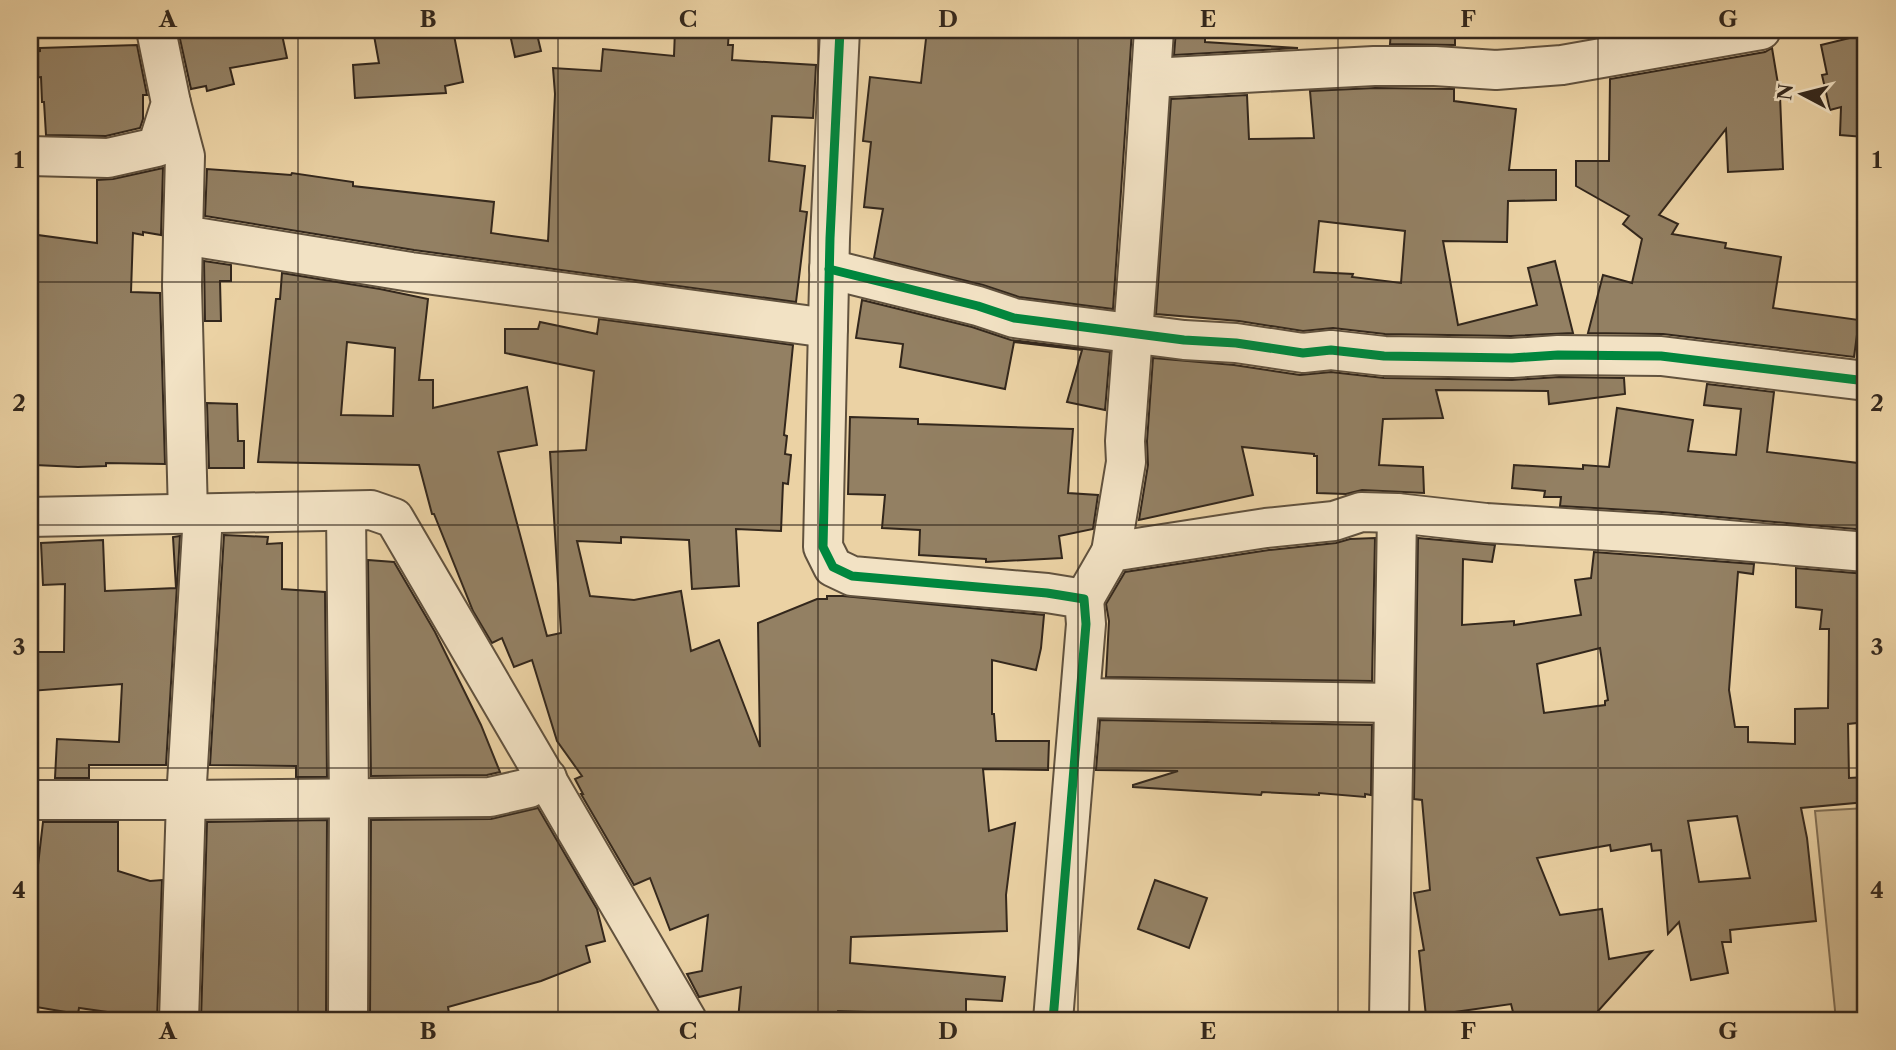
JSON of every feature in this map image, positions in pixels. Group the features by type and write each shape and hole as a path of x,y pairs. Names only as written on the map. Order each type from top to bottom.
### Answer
{"street":[{"path":"156,30 185,156 182,286 195,514 179,1020"},
{"path":"840,30 829,270 823,547 833,567 852,576 1046,593 1084,599"},
{"path":"1053,1020 1086,624 1084,599 1111,552 1126,462 1125,441 1154,30"},
{"path":"1151,78 1374,66 1496,70 1533,68 1761,30"},
{"path":"30,156 108,158 157,147 171,103"},
{"path":"183,235 411,272 828,328"},
{"path":"829,270 978,306 1014,318 1184,340 1270,346 1303,352 1331,350 1384,356 1661,356 1866,381"},
{"path":"30,517 371,510 394,518 687,1020"},
{"path":"346,511 348,1020"},
{"path":"1111,552 1266,528 1334,521 1361,512 1866,552"},
{"path":"1389,1020 1397,513"},
{"path":"1080,698 1394,703"},
{"path":"30,800 490,797 528,788 547,778"}],"shaded area":[{"path":"1866,808 1866,1020 1836,1020 1815,811"}],"building":[{"path":"178,30 281,30 287,58 230,68 234,84 207,91 206,86 191,89"},
{"path":"373,30 453,30 463,82 445,86 446,93 355,98 353,65 379,63"},
{"path":"509,30 536,30 541,51 515,57"},
{"path":"675,30 729,30 728,45 733,45 732,60 816,65 813,118 772,116 769,161 805,166 800,211 807,212 796,302 414,250 205,216 207,169 292,173 353,182 353,186 494,202 491,233 548,241 555,94 553,68 601,71 603,49 674,56"},
{"path":"927,30 1132,30 1113,309 1019,297 983,285 874,258 883,209 864,207 871,142 863,141 870,77 921,83"},
{"path":"1176,30 1205,30 1205,42 1298,48 1174,55"},
{"path":"1391,30 1455,30 1455,45 1390,44"},
{"path":"1866,34 1864,137 1840,135 1841,107 1830,110 1822,75 1827,74 1821,45"},
{"path":"137,45 147,95 143,95 143,119 140,128 106,136 46,135 41,77 30,78 30,52 40,51 40,48"},
{"path":"1772,48 1780,96 1783,169 1728,172 1726,129 1659,215 1678,224 1672,234 1726,243 1725,248 1781,257 1773,308 1859,320 1854,357 1663,334 1588,333 1603,275 1632,283 1642,239 1623,224 1629,216 1576,186 1576,161 1609,161 1610,79 1765,52"},
{"path":"1454,89 1454,101 1516,109 1509,170 1556,170 1556,200 1508,201 1507,242 1443,241 1458,325 1537,305 1528,268 1555,261 1573,333 1511,336 1385,334 1333,328 1303,331 1239,321 1156,314 1171,99 1247,95 1249,139 1314,138 1310,91","holes":["1319,221 1405,231 1401,283 1352,277 1353,274 1314,272"]},
{"path":"163,168 161,235 133,233 131,292 160,293 165,464 106,463 106,466 78,467 35,465 30,429 30,234 97,243 97,180"},
{"path":"204,261 231,265 231,281 220,281 221,321 205,321"},
{"path":"282,273 428,299 419,380 433,380 433,408 527,387 537,445 498,452 547,636 561,633 550,452 586,450 594,371 505,353 505,329 538,329 540,322 597,334 599,319 793,345 784,435 787,436 785,454 791,455 788,484 783,483 781,531 736,529 739,586 692,589 689,540 621,537 621,543 577,541 590,596 634,600 681,591 691,651 719,640 760,747 758,623 817,599 827,599 827,596 1044,615 1036,670 992,660 992,714 996,741 1049,741 1048,770 983,769 989,831 1015,823 1006,895 1007,931 851,937 850,963 1005,977 1002,1001 966,999 966,1020 896,1019 896,1013 838,1011 835,1020 738,1020 741,987 699,997 687,974 702,971 708,915 670,930 650,878 634,885 581,794 575,779 582,776 557,741 532,660 514,667 502,638 492,643 473,611 432,514 419,465 258,462 276,299 280,299","holes":["347,342 395,348 393,416 341,415"]},
{"path":"862,300 972,327 1011,340 1110,352 1105,410 1067,402 1082,350 1014,342 1005,389 900,367 903,344 856,338"},
{"path":"1153,358 1234,365 1300,375 1331,372 1384,378 1624,378 1625,394 1549,404 1548,391 1436,390 1443,418 1383,419 1379,465 1423,467 1424,493 1362,490 1346,494 1317,493 1317,456 1314,454 1242,447 1253,495 1139,520 1148,465 1147,441"},
{"path":"1707,384 1774,392 1767,452 1866,464 1866,530 1560,506 1561,497 1544,497 1545,491 1512,488 1514,465 1583,469 1583,465 1609,467 1617,408 1693,420 1688,451 1736,455 1741,409 1704,405"},
{"path":"207,403 237,404 238,441 244,441 244,468 209,468"},
{"path":"850,417 918,419 918,424 1073,429 1068,493 1098,495 1093,529 1059,536 1062,558 986,562 986,559 919,555 920,530 882,528 885,495 848,494"},
{"path":"224,535 268,537 267,544 282,543 282,589 325,592 327,777 296,777 296,766 210,765"},
{"path":"180,536 166,765 89,765 89,778 55,778 57,739 119,742 122,684 30,691 30,652 64,652 65,584 43,585 41,543 103,540 105,591 176,588 173,537"},
{"path":"1375,538 1372,681 1106,677 1109,621 1106,604 1125,572 1269,550"},
{"path":"1418,538 1495,545 1492,562 1463,559 1462,625 1514,621 1514,625 1581,615 1575,580 1591,578 1594,552 1754,564 1753,574 1738,572 1729,690 1735,727 1748,727 1748,742 1795,744 1795,709 1828,708 1829,629 1820,629 1822,610 1796,607 1796,568 1866,574 1866,722 1848,724 1849,778 1866,777 1866,802 1801,808 1816,921 1730,930 1731,942 1722,942 1728,973 1691,980 1679,922 1668,934 1661,850 1652,851 1651,844 1611,851 1610,845 1537,858 1560,915 1602,909 1609,959 1652,951 1590,1020 1515,1020 1511,1004 1426,1016 1419,951 1424,950 1414,893 1430,890 1422,800 1414,799","holes":["1600,648 1608,700 1605,705 1544,713 1537,664","1737,816 1750,878 1699,882 1688,821"]},
{"path":"368,560 394,562 435,632 481,725 500,772 487,775 371,776"},
{"path":"1100,720 1372,725 1371,795 1365,794 1365,797 1262,792 1261,795 1133,787 1178,771 1096,770"},
{"path":"538,808 597,909 605,941 586,946 590,962 541,981 448,1007 450,1020 370,1020 371,820 491,819"},
{"path":"327,820 326,1020 201,1020 207,822"},
{"path":"43,822 118,822 118,871 150,881 162,880 157,1020 135,1020 136,1016 79,1008 78,1014 30,1006 30,881 36,882"},
{"path":"1155,880 1207,898 1189,948 1138,929"}],"cycle path":[{"path":"840,30 830,238 823,547 833,567 852,576 1047,593 1084,599 1086,624 1053,1020"},
{"path":"829,269 978,306 1014,318 1303,353 1331,350 1384,356 1512,358 1558,355 1661,356 1866,381"}]}
